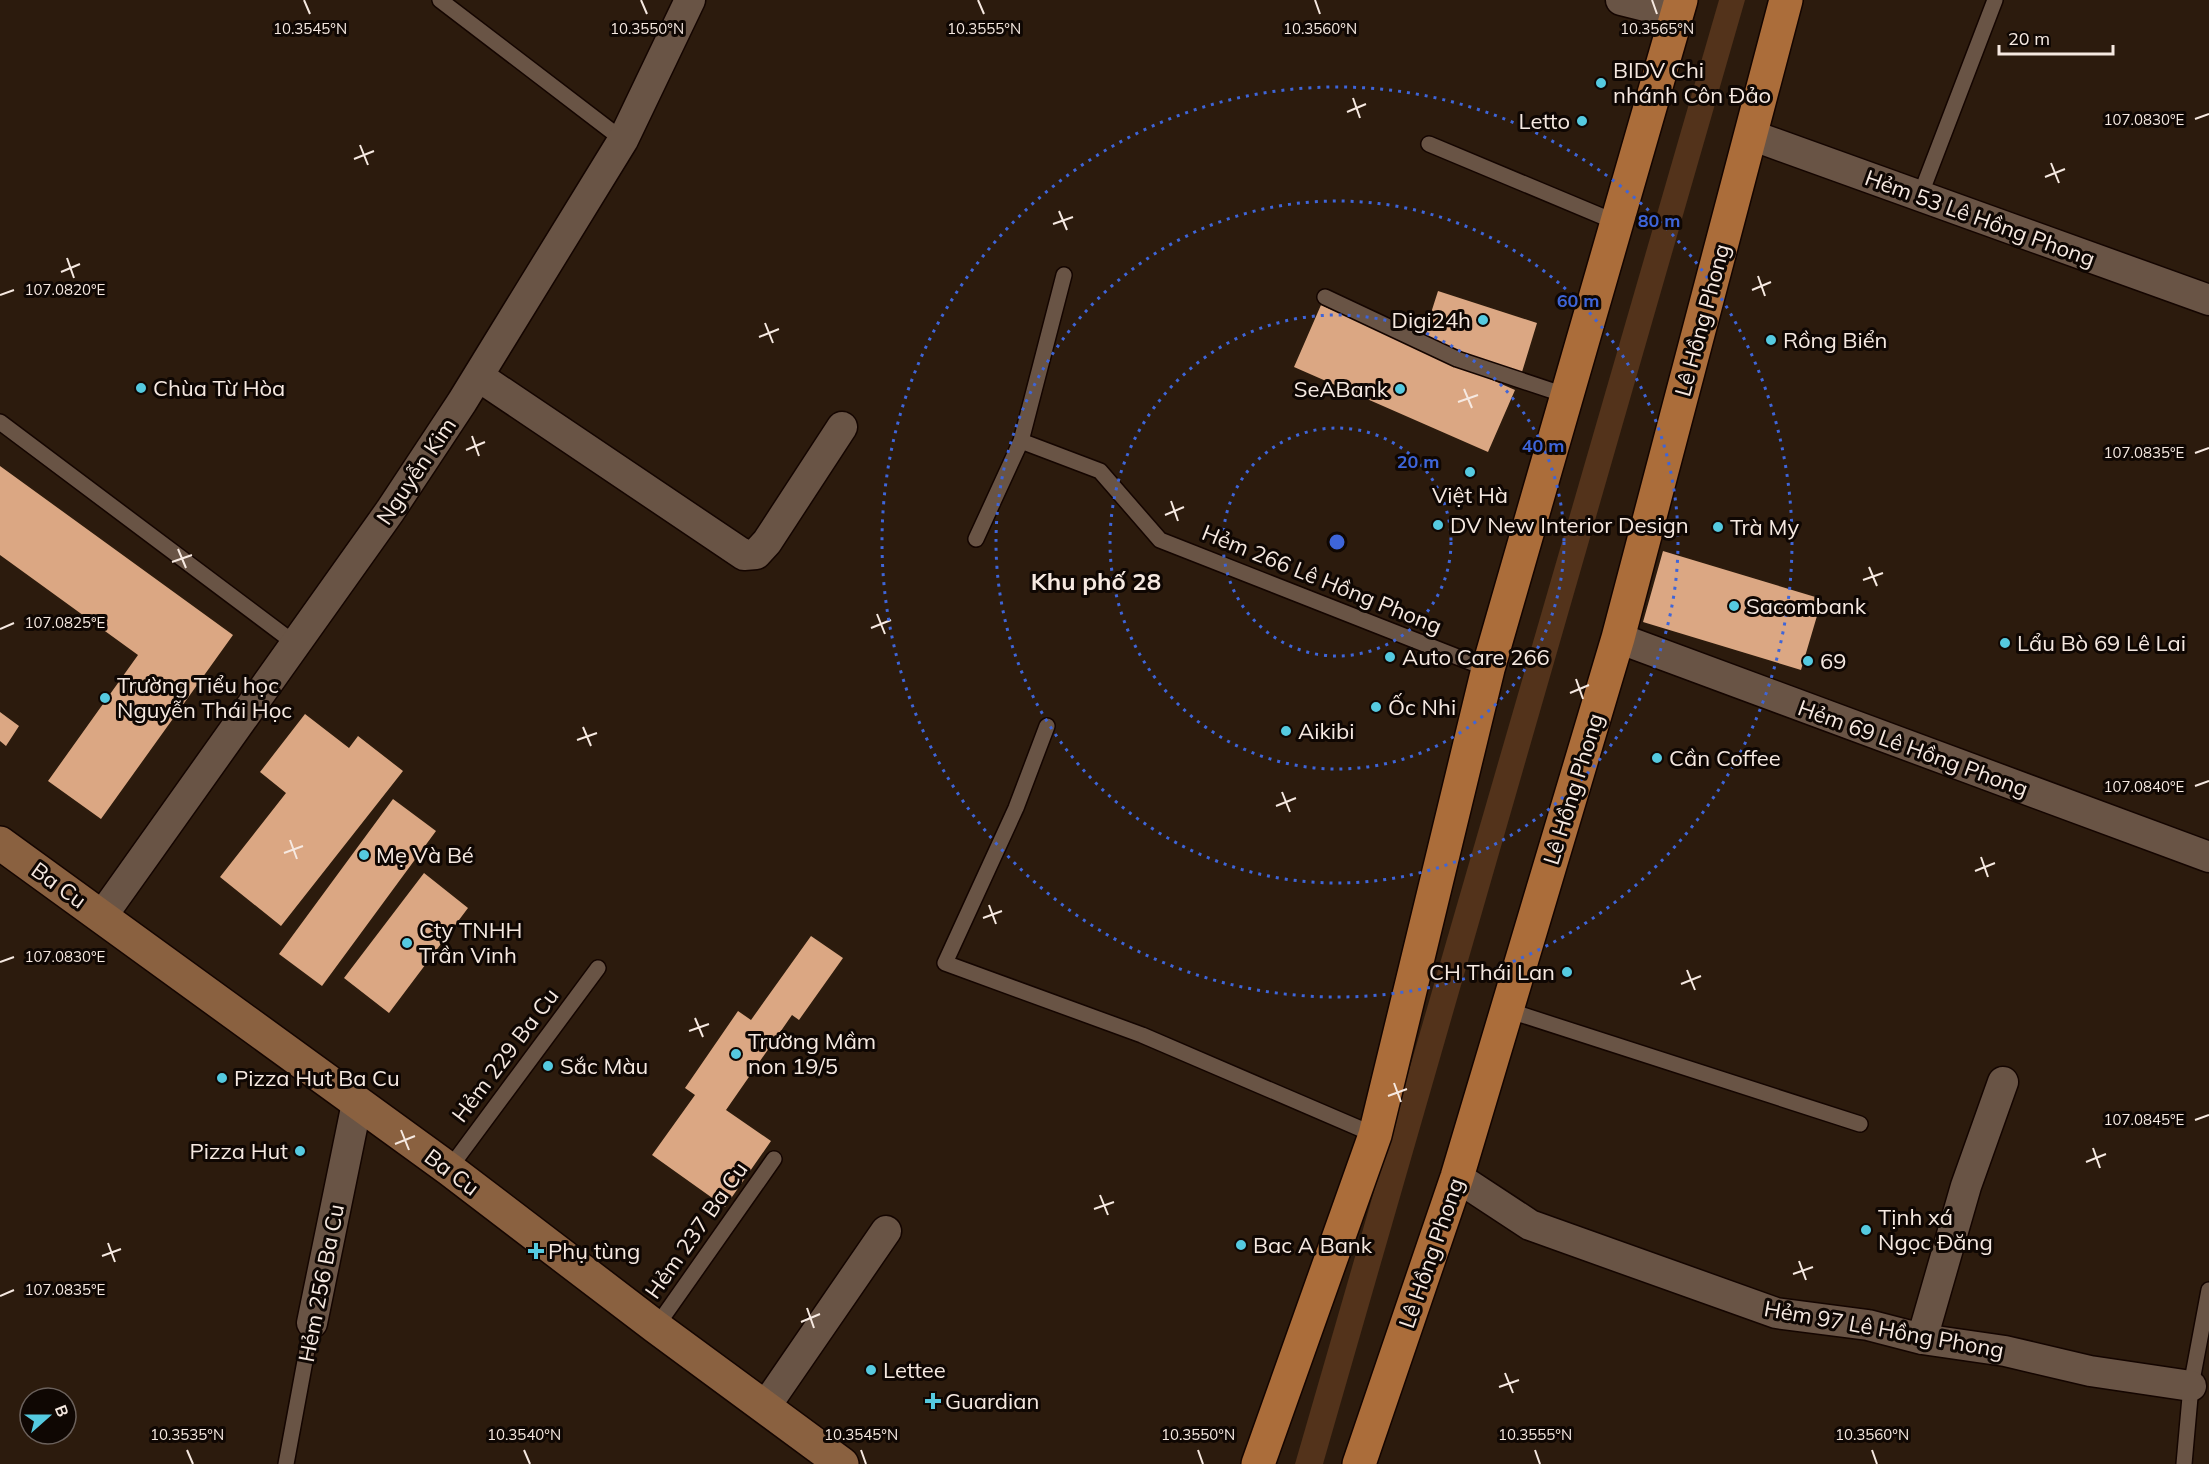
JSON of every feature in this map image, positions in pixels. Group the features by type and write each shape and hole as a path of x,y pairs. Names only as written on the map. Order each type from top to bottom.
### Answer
{"main road":[{"name":"Lê Hồng Phong","path":"1359,1464 1457,1177 1618,638 1786,0"},
{"path":"1258,1464 1375,1134 1488,669 1679,7"},
{"name":"Ba Cu","path":"0,843 449,1169 656,1327 842,1464"}],"street":[{"name":"Nguyễn Kim","path":"102,916 297,645 390,511 478,376 623,140 690,0"},
{"path":"1621,0 1679,7"},
{"name":"Hẻm 53 Lê Hồng Phong","path":"1751,135 2209,300"},
{"path":"478,376 744,555 756,554 767,542 842,427"},
{"name":"Hẻm 69 Lê Hồng Phong","path":"1618,638 2209,857"},
{"path":"1922,1340 1966,1186 2003,1082"},
{"name":"Hẻm 256 Ba Cu","path":"312,1323 357,1103"},
{"name":"Hẻm 97 Lê Hồng Phong","path":"1457,1177 1530,1225 1776,1313 1868,1325 1922,1340 2004,1350 2090,1371 2191,1386"},
{"path":"765,1407 886,1232"}],"lane":[{"path":"440,0 623,140"},
{"path":"1920,196 1995,0"},
{"path":"1430,144 1618,223"},
{"path":"976,539 1021,441 1064,275"},
{"path":"1325,297 1457,359 1568,396"},
{"path":"0,422 297,645"},
{"name":"Hẻm 266 Lê Hồng Phong","path":"1021,441 1100,471 1160,540 1488,669"},
{"path":"1047,726 1016,808 945,963 1142,1035 1375,1134"},
{"name":"Hẻm 229 Ba Cu","path":"449,1169 598,968"},
{"path":"1507,1010 1860,1124"},
{"name":"Hẻm 237 Ba Cu","path":"656,1327 774,1159"},
{"path":"2184,1464 2191,1386 2209,1290"},
{"name":"Hẻm 256 Ba Cu","path":"286,1464 312,1323"}],"shaded area":[{"path":"1719,0 1745,0 1323,1464 1295,1464"}],"building":[{"path":"1438,291 1537,323 1522,372 1461,352 1424,335"},
{"name":"SeABank","path":"1321,305 1515,390 1488,452 1294,367"},
{"path":"0,466 233,635 101,819 48,781 138,655 0,555"},
{"path":"1663,551 1822,599 1801,670 1643,622"},
{"path":"0,712 19,726 6,746 0,741"},
{"path":"305,714 349,748 358,736 403,771 281,926 220,877 286,793 260,772"},
{"path":"393,799 436,831 322,986 279,954"},
{"name":"Cty TNHH Trần Vinh","path":"424,873 468,908 389,1013 344,978"},
{"name":"Trường Mầm non 19/5","path":"811,936 843,958 799,1020 792,1015 726,1110 771,1141 725,1207 652,1155 695,1095 685,1088 738,1011 751,1020"}],"place":[{"name":"BIDV Chi nhánh Côn Đảo","path":"1601,83"},
{"name":"Letto","path":"1582,121"},
{"name":"Digi24h","path":"1483,320"},
{"name":"Rồng Biển","path":"1771,340"},
{"name":"Chùa Từ Hòa","path":"141,388"},
{"name":"SeABank","path":"1400,389"},
{"name":"Việt Hà","path":"1470,472"},
{"name":"DV New Interior Design","path":"1438,525"},
{"name":"Trà My","path":"1718,527"},
{"name":"Sacombank","path":"1734,606"},
{"name":"Lẩu Bò 69 Lê Lai","path":"2005,643"},
{"name":"Auto Care 266","path":"1390,657"},
{"name":"69","path":"1808,661"},
{"name":"Trường Tiểu học Nguyễn Thái Học","path":"105,698"},
{"name":"Ốc Nhi","path":"1376,707"},
{"name":"Aikibi","path":"1286,731"},
{"name":"Cần Coffee","path":"1657,758"},
{"name":"Mẹ Và Bé","path":"364,855"},
{"name":"Cty TNHH Trần Vinh","path":"407,943"},
{"name":"CH Thái Lan","path":"1567,972"},
{"name":"Trường Mầm non 19/5","path":"736,1054"},
{"name":"Sắc Màu","path":"548,1066"},
{"name":"Pizza Hut Ba Cu","path":"222,1078"},
{"name":"Pizza Hut","path":"300,1151"},
{"name":"Tịnh xá Ngọc Đăng","path":"1866,1230"},
{"name":"Bac A Bank","path":"1241,1245"},
{"name":"Phụ tùng","path":"536,1251"},
{"name":"Lettee","path":"871,1370"},
{"name":"Guardian","path":"933,1401"}],"district":[{"name":"Khu phố 28","path":"1096,582"}]}
